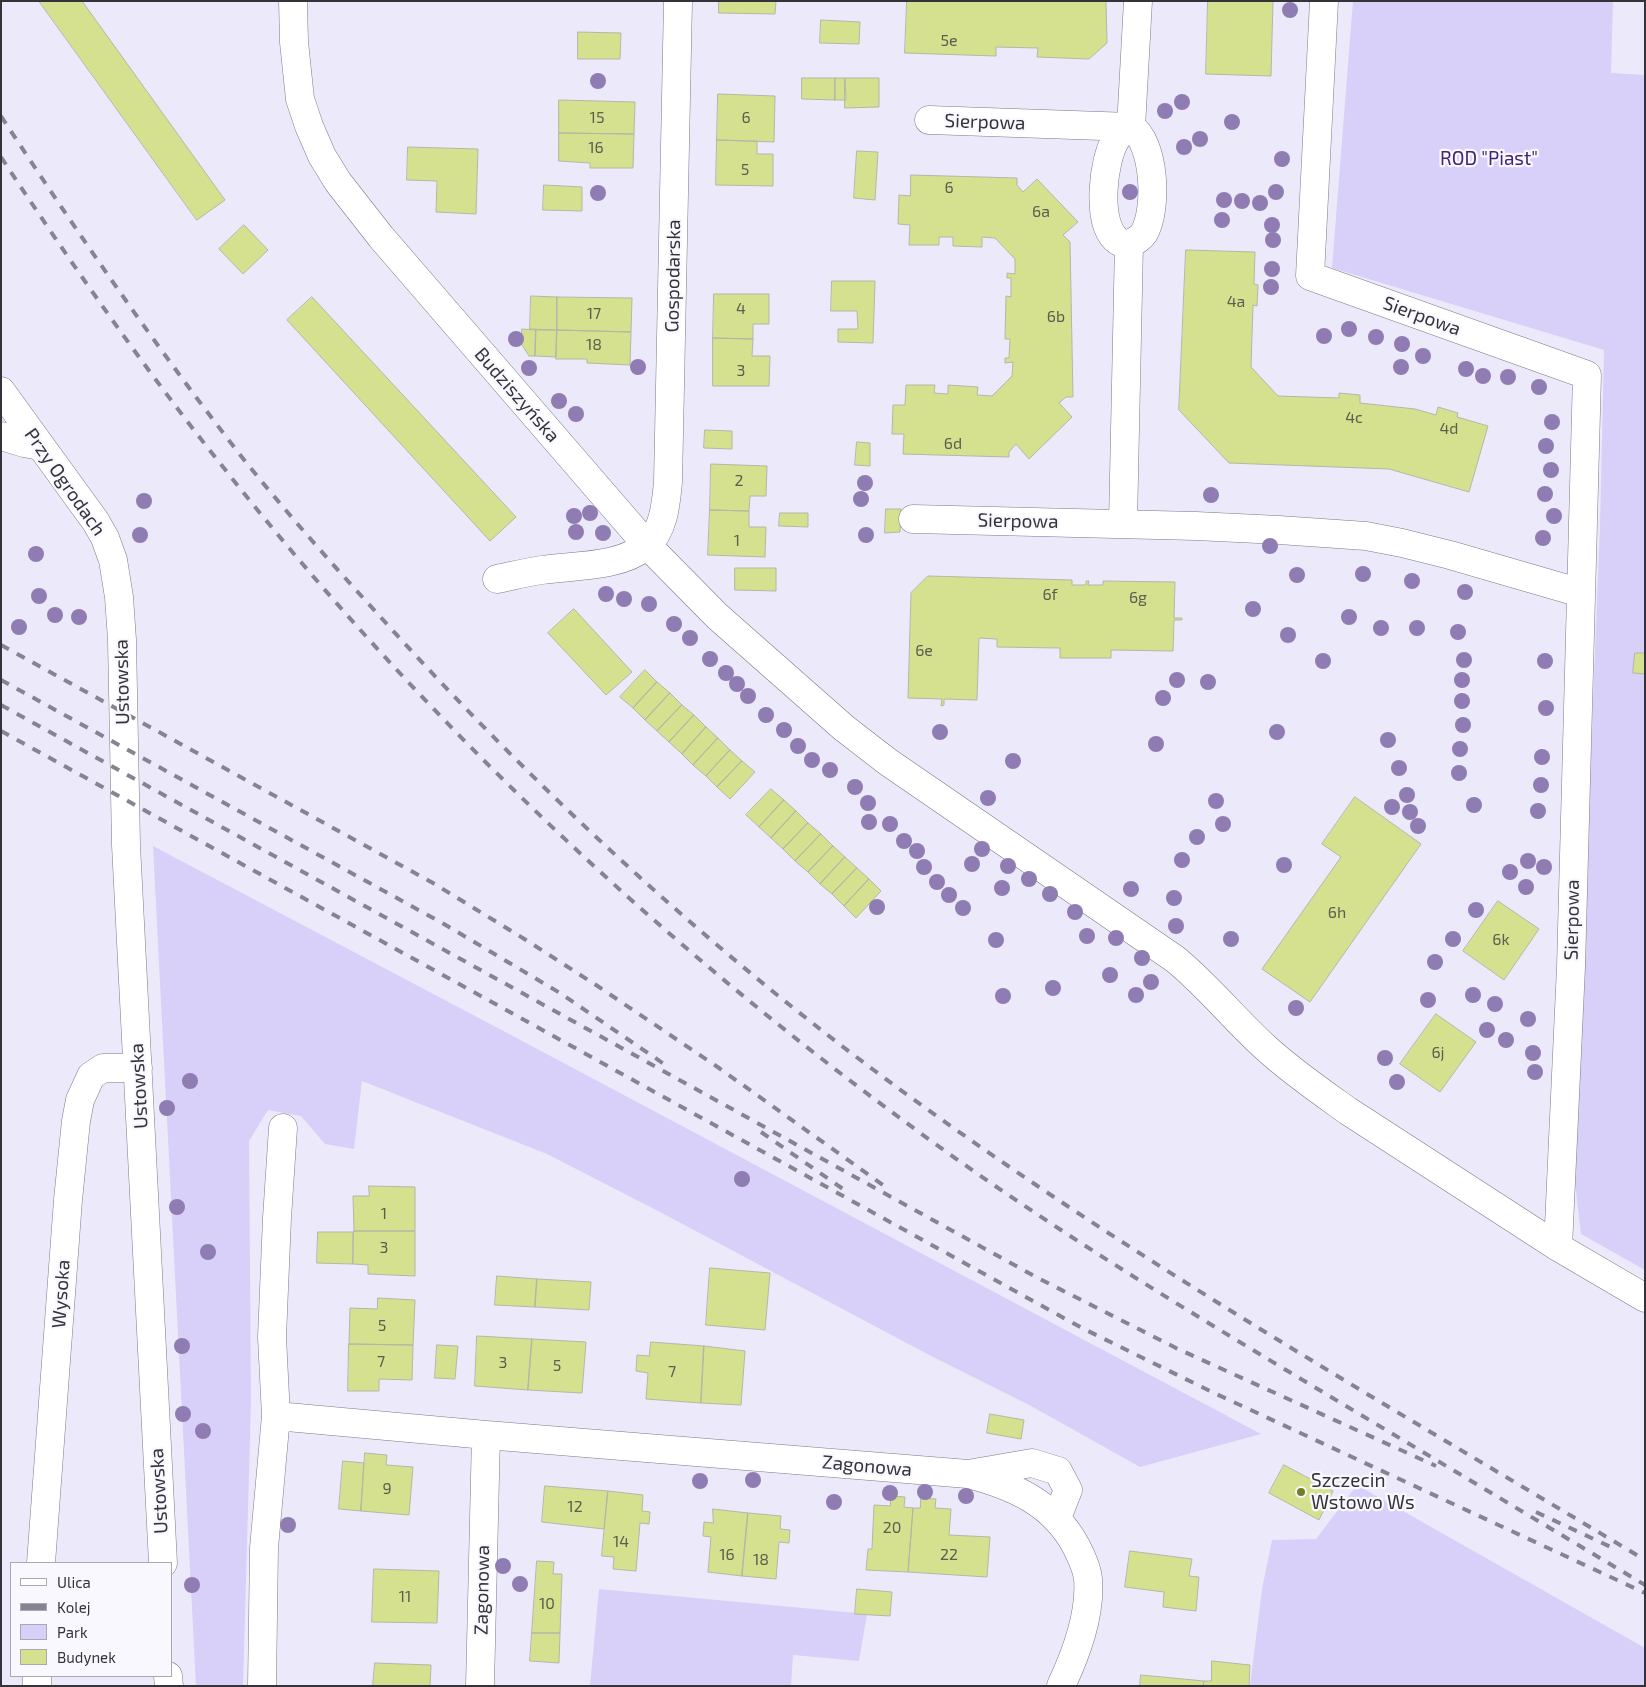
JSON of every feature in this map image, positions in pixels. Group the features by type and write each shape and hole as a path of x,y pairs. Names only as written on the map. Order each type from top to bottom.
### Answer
{"street":[{"name":"Budziszyńska","path":"293,1 294,42 300,99 322,156 338,182 380,238 647,545 717,616 844,728 888,762 1176,959 1199,979 1266,1048 1325,1095 1558,1247 1645,1298"},
{"name":"Gospodarska","path":"647,545 658,530 665,512 668,482 678,1"},
{"path":"1131,126 1138,1"},
{"name":"Sierpowa","path":"1324,1 1310,276 1587,375 1571,967 1558,1247"},
{"name":"Sierpowa","path":"928,120 1131,126"},
{"path":"1131,126 1138,132 1146,145 1152,194 1149,221 1144,232 1138,239 1129,244 1118,241 1111,233 1105,217 1103,186 1110,151 1121,132 1131,126"},
{"path":"1123,523 1129,244"},
{"name":"Przy Ogrodach","path":"1,391 78,494 105,538 113,560 120,610"},
{"path":"1,436 24,444 41,446"},
{"name":"Sierpowa","path":"913,519 1123,523 1366,536 1402,542 1580,593"},
{"path":"497,579 542,570 616,560 647,545"},
{"name":"Ustowska","path":"120,610 126,845 163,1562"},
{"name":"Wysoka","path":"41,1562 66,1229 76,1121 80,1100 91,1076 103,1068 138,1068"},
{"path":"262,1686 264,1548 276,1416 272,1337 283,1128"},
{"name":"Zagonowa","path":"276,1416 968,1474 996,1481 1018,1490 1057,1518 1070,1535 1088,1577 1087,1603 1083,1622 1074,1658 1061,1686"},
{"name":"Zagonowa","path":"480,1686 486,1435"},
{"path":"968,1474 1032,1463 1058,1471 1068,1490 1057,1518"}],"green space":[{"name":"ROD \"Piast\"","path":"1353,1 1613,1 1611,73 1645,75 1645,1270 1581,1234 1574,1175 1600,527 1604,350 1332,268"},
{"path":"153,846 1261,1434 1140,1467 1031,1406 933,1357 547,1154 362,1081 354,1149 325,1144 301,1116 268,1110 249,1141 251,1402 243,1686 196,1686"},
{"path":"1357,1485 1645,1648 1645,1686 1250,1686 1262,1589 1272,1540 1316,1539"},
{"path":"599,1589 867,1614 859,1661 793,1655 791,1686 590,1686"}],"building":[{"path":"39,1 82,1 225,200 197,220"},
{"path":"719,1 776,1 775,14 719,13"},
{"path":"907,1 1106,1 1107,43 1089,59 1037,57 1038,48 996,47 996,56 905,53"},
{"path":"1208,1 1273,1 1271,76 1206,74"},
{"path":"821,20 860,22 859,44 820,43"},
{"path":"578,32 621,33 620,59 578,59"},
{"path":"802,78 835,78 835,100 802,99"},
{"path":"835,78 845,78 846,100 835,100"},
{"path":"845,78 879,78 879,107 845,108"},
{"path":"718,94 775,96 774,142 717,140"},
{"path":"559,100 635,102 634,134 559,133"},
{"path":"559,133 634,134 633,168 590,168 590,163 559,161"},
{"path":"717,140 757,141 757,154 773,154 773,186 716,185"},
{"path":"408,147 478,149 476,214 436,212 437,181 407,180"},
{"path":"857,151 878,152 875,200 854,198"},
{"path":"911,175 1017,178 1017,185 1023,192 1037,179 1078,222 1063,235 1070,242 1073,397 1066,397 1059,403 1072,417 1029,459 1016,444 1009,452 1009,457 903,454 904,434 892,434 893,405 905,405 906,385 935,385 934,393 948,394 948,385 978,387 977,395 992,396 1012,376 1013,362 1005,363 1005,358 1009,358 1010,339 1005,339 1006,296 1011,297 1011,278 1007,278 1007,273 1015,274 1015,259 995,238 982,237 982,247 953,246 953,237 939,237 939,245 909,245 910,225 898,224 899,195 910,196"},
{"path":"544,185 582,187 582,211 543,210"},
{"path":"244,225 268,250 243,274 219,249"},
{"path":"1186,250 1255,252 1254,284 1258,285 1257,306 1253,305 1251,367 1278,396 1339,398 1339,393 1360,395 1360,403 1415,409 1436,415 1438,407 1458,413 1457,417 1488,426 1469,492 1389,469 1229,463 1179,410"},
{"path":"832,281 875,281 873,343 838,342 838,329 858,329 857,311 831,311"},
{"path":"714,294 769,294 769,324 753,324 753,339 713,338"},
{"path":"531,296 557,297 557,330 530,329"},
{"path":"312,297 516,517 490,541 287,320"},
{"path":"557,297 632,298 631,332 557,330"},
{"path":"522,329 536,330 535,356 529,356 522,345"},
{"path":"536,330 557,330 556,357 535,356"},
{"path":"557,330 631,332 630,365 587,363 587,359 556,359"},
{"path":"713,338 753,339 752,356 770,356 769,386 713,386"},
{"path":"705,430 732,431 732,449 704,448"},
{"path":"857,442 870,443 870,466 855,465"},
{"path":"711,464 767,466 766,496 750,496 749,511 710,510"},
{"path":"886,509 901,509 900,532 885,533"},
{"path":"710,510 749,511 749,527 766,527 765,557 708,555"},
{"path":"780,513 808,513 808,527 779,526"},
{"path":"735,568 776,568 776,591 735,590"},
{"path":"928,576 1072,580 1072,585 1086,585 1086,581 1089,581 1088,585 1103,585 1103,581 1175,582 1174,618 1182,618 1182,620 1174,620 1173,651 1111,650 1111,658 1060,658 1060,648 997,647 997,639 979,638 977,700 944,699 944,705 941,706 942,699 908,698 911,593"},
{"path":"574,609 632,672 606,695 548,633"},
{"path":"1635,653 1645,653 1645,674 1633,673"},
{"path":"645,670 657,682 633,708 620,697"},
{"path":"657,682 670,693 645,720 633,708"},
{"path":"670,693 682,705 657,731 645,720"},
{"path":"682,705 694,715 669,742 657,731"},
{"path":"694,715 706,727 682,754 669,742"},
{"path":"706,727 718,738 693,765 682,754"},
{"path":"718,738 730,750 706,776 693,765"},
{"path":"730,750 742,761 717,787 706,776"},
{"path":"742,761 755,772 730,799 717,787"},
{"path":"771,789 784,800 759,827 746,815"},
{"path":"1355,797 1421,844 1310,1002 1262,969 1341,857 1322,844"},
{"path":"784,800 796,811 771,838 759,827"},
{"path":"796,811 808,823 783,849 771,838"},
{"path":"808,823 821,834 795,861 783,849"},
{"path":"821,834 833,846 808,872 795,861"},
{"path":"833,846 845,857 820,884 808,872"},
{"path":"845,857 857,868 832,894 820,884"},
{"path":"857,868 869,879 844,906 832,894"},
{"path":"869,879 881,891 856,918 844,906"},
{"path":"1498,901 1539,929 1504,980 1463,951"},
{"path":"1436,1014 1476,1042 1440,1092 1400,1064"},
{"path":"369,1186 415,1187 415,1231 354,1231 353,1196 369,1196"},
{"path":"354,1231 415,1231 415,1276 368,1274 368,1265 353,1264"},
{"path":"318,1232 353,1232 353,1264 317,1263"},
{"path":"710,1268 770,1273 765,1330 706,1325"},
{"path":"497,1276 537,1279 535,1307 495,1305"},
{"path":"537,1279 591,1282 589,1310 535,1307"},
{"path":"378,1298 415,1300 413,1345 349,1344 350,1308 377,1309"},
{"path":"477,1336 532,1339 528,1390 475,1386"},
{"path":"532,1339 586,1342 582,1393 528,1390"},
{"path":"651,1342 704,1346 701,1403 646,1399 648,1373 636,1371 637,1355 649,1356"},
{"path":"349,1344 413,1345 412,1380 379,1379 379,1391 348,1391"},
{"path":"437,1345 458,1346 455,1379 435,1378"},
{"path":"704,1346 745,1351 741,1405 701,1403"},
{"path":"990,1414 1024,1420 1021,1439 987,1433"},
{"path":"365,1453 387,1455 386,1465 413,1467 409,1515 361,1511"},
{"path":"343,1461 364,1463 361,1511 339,1509"},
{"name":"Szczecin Wstowo Ws","path":"1284,1465 1333,1491 1319,1520 1269,1493"},
{"path":"545,1486 608,1491 604,1529 542,1522"},
{"path":"608,1491 643,1495 642,1511 650,1512 649,1524 640,1523 636,1571 613,1569 614,1557 602,1556"},
{"path":"891,1496 905,1497 904,1507 913,1508 908,1572 866,1570 868,1549 872,1549 874,1505 890,1506"},
{"path":"921,1498 936,1499 935,1508 951,1509 949,1535 990,1537 987,1577 908,1572 913,1508 920,1508"},
{"path":"713,1509 748,1513 742,1576 708,1572 711,1537 703,1536 704,1522 713,1523"},
{"path":"748,1513 781,1516 780,1529 790,1530 789,1543 779,1542 776,1579 742,1576"},
{"path":"1130,1551 1192,1559 1189,1576 1199,1577 1196,1611 1163,1607 1164,1592 1125,1587"},
{"path":"537,1561 554,1562 553,1574 562,1574 560,1633 532,1633"},
{"path":"374,1569 439,1571 437,1623 372,1622"},
{"path":"857,1589 892,1592 890,1616 855,1614"},
{"path":"532,1633 560,1633 559,1663 530,1661"},
{"path":"1212,1661 1250,1665 1249,1686 1203,1686 1204,1681 1211,1681"},
{"path":"375,1663 431,1665 430,1686 373,1686"},
{"path":"1141,1675 1204,1681 1203,1686 1140,1686"}],"railway":[{"path":"1,116 89,248 150,334 245,461 293,519 376,612 492,736 614,854 677,911 742,966 875,1071 967,1138 1062,1202 1254,1325 1645,1560"},
{"path":"1,157 82,277 139,356 197,434 301,563 379,651 460,736 544,819 630,899 719,976 811,1050 955,1158 1061,1230 1222,1331 1645,1585"},
{"path":"1,645 433,883 596,985 719,1068 883,1185"},
{"path":"1,680 444,924 560,993 667,1066"},
{"path":"1,705 1036,1277 1178,1349 1436,1466"},
{"path":"1,731 1082,1328 1212,1392 1645,1593"},
{"path":"761,1132 843,1189"},
{"path":"1536,1512 1615,1549"}],"place":[{"name":"Szczecin Wstowo Ws","path":"1301,1492"}]}
